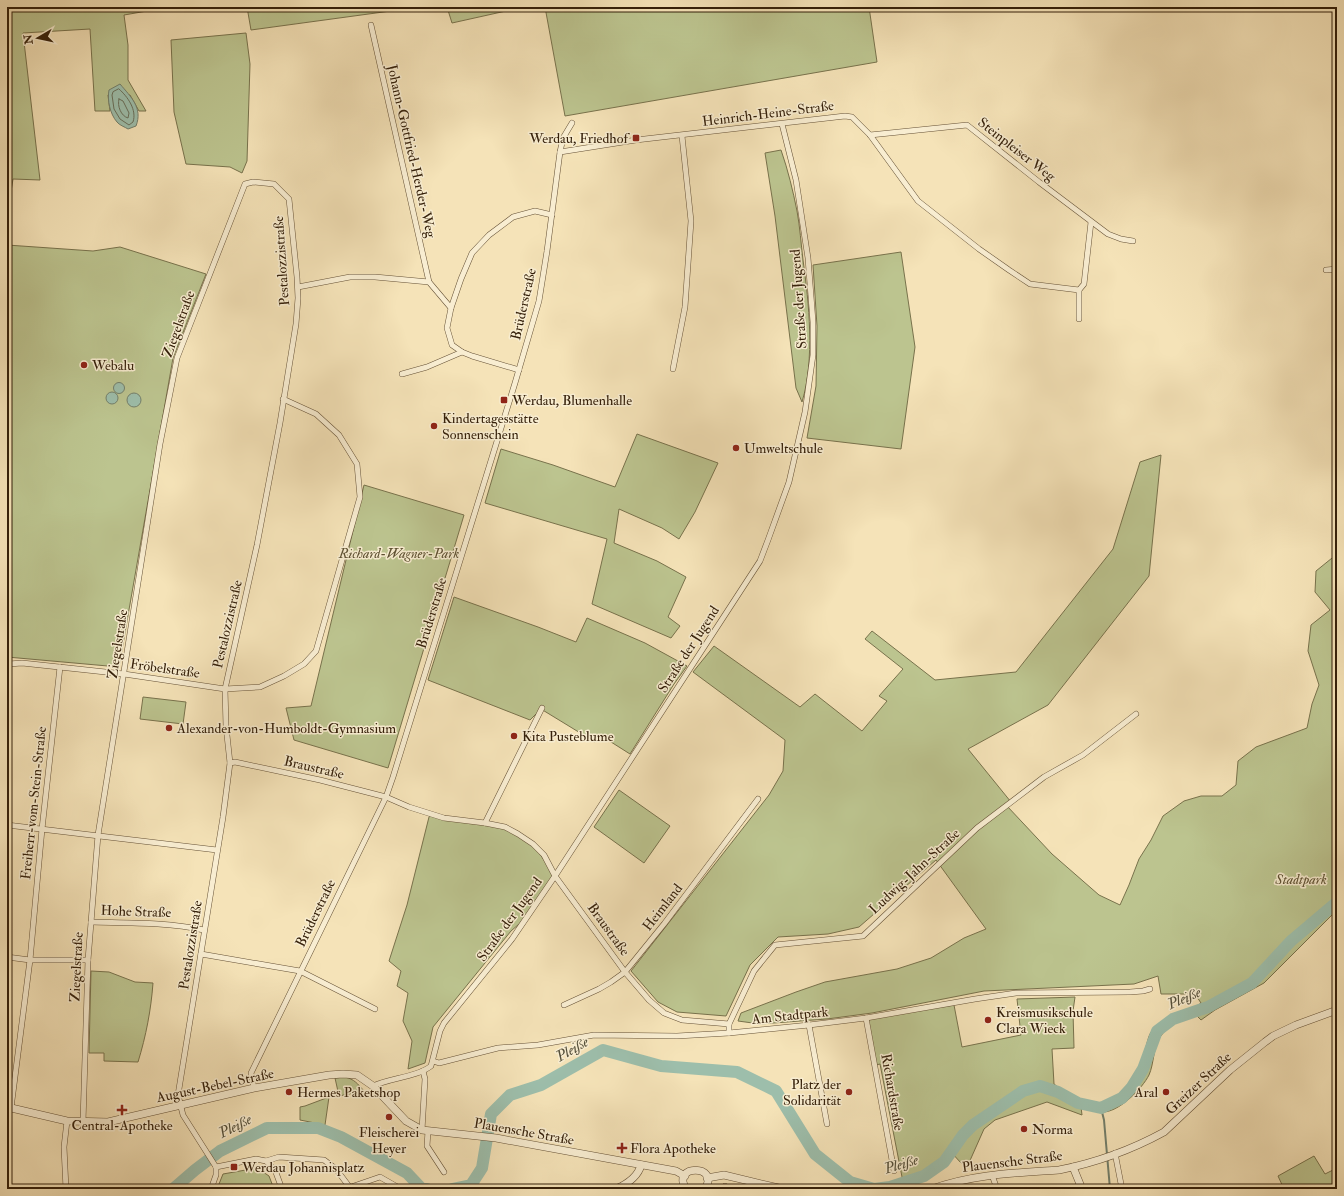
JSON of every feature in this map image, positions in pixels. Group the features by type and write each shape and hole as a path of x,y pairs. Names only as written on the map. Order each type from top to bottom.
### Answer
{"street":[{"name":"Johann-Gottfried-Herder-Weg","path":"371,25 429,282"},
{"name":"Heinrich-Heine-Straße","path":"560,152 636,140 682,136 845,116 852,117 870,135 918,201 978,249 1030,284 1079,290"},
{"name":"Brüderstraße","path":"254,1088 251,1073 386,797 519,370 539,301 560,152 563,138 572,123"},
{"name":"Straße der Jugend","path":"424,1071 431,1066 440,1031 444,1023 512,939 555,876 760,561 789,482 806,405 813,355 813,322 808,258 796,180 782,124"},
{"name":"Steinpleiser Weg","path":"870,135 967,125 1108,234 1121,239 1133,241"},
{"path":"673,369 685,308 691,221 682,136"},
{"name":"Pestalozzistraße","path":"180,1105 178,1094 223,817 230,763 226,726 225,689 257,545 296,324 298,287 289,199 274,184 253,182 245,184"},
{"name":"Ziegelstraße","path":"83,1122 88,960 98,835 160,444 177,358 245,184"},
{"path":"519,370 462,352 452,345 447,328 451,308 472,253 489,235 513,217 535,212 552,215"},
{"path":"1078,319 1079,290 1084,284 1091,222"},
{"path":"1326,270 1337,269"},
{"path":"298,287 350,277 375,277 429,282 451,308"},
{"path":"402,374 427,367 462,352"},
{"name":"Fröbelstraße","path":"7,665 22,663 124,674 225,689 260,687 284,676 304,664 316,651 360,497 357,464 339,435 316,414 283,399"},
{"name":"Freiherr-vom-Stein-Straße","path":"8,1109 30,960 42,828 60,667"},
{"path":"485,823 542,708"},
{"name":"Ludwig-Jahn-Straße","path":"729,1033 729,1024 754,970 775,945 863,936 977,828 1044,777 1083,755 1136,714"},
{"name":"Braustraße","path":"230,763 235,762 320,780 386,797 409,807 444,818 505,827 533,844 544,855 555,876 625,972 649,1000 664,1013 682,1020 729,1024"},
{"name":"Heimland","path":"564,1005 599,989 625,972 664,924 758,799"},
{"path":"7,825 217,850"},
{"name":"Hohe Straße","path":"91,922 154,923 179,925 204,930"},
{"path":"201,954 300,971 375,1009"},
{"path":"7,957 30,960 88,960"},
{"name":"Am Stadtpark","path":"433,1061 439,1063 498,1048 531,1046 594,1035 677,1036 729,1033 866,1018 1016,993 1130,992 1150,989"},
{"name":"Greizer Straße","path":"1073,1167 1113,1154 1151,1139 1164,1132 1242,1060 1273,1036 1303,1022 1337,1010"},
{"name":"Richardstraße","path":"866,1018 894,1171"},
{"path":"809,1025 827,1124"},
{"path":"373,1086 381,1082 424,1071 425,1130 427,1146 444,1172"},
{"name":"August-Bebel-Straße","path":"8,1109 67,1121 108,1122 239,1093 254,1088 344,1074 357,1075 373,1086"},
{"name":"Plauensche Straße","path":"373,1086 406,1121 425,1130 496,1138 676,1172 685,1176"},
{"path":"180,1105 183,1115 215,1165 216,1175 211,1189"},
{"path":"66,1189 64,1147 67,1121"},
{"path":"1113,1154 1122,1189"},
{"path":"215,1165 256,1160 266,1161 279,1157 324,1160 336,1169 349,1188 380,1177 401,1189"},
{"path":"266,1161 275,1170 282,1189"},
{"path":"616,1189 624,1186 636,1176 640,1172 641,1165"},
{"path":"1073,1167 1082,1189"},
{"name":"Plauensche Straße","path":"932,1189 960,1180 992,1175 1059,1170 1073,1167"},
{"path":"686,1189 684,1182 685,1176 688,1172 696,1169 703,1172 707,1178 708,1182 705,1189"},
{"path":"707,1178 724,1175 783,1189"},
{"path":"992,1175 997,1189"}],"green space":[{"path":"7,7 170,7 124,15 128,45 128,80 146,111 139,111 130,95 108,95 110,111 95,111 90,29 23,33 40,180 13,179 7,217"},
{"path":"247,7 420,7 251,30"},
{"path":"447,7 524,7 452,23"},
{"path":"545,7 869,7 877,62 565,116"},
{"path":"246,33 250,64 247,161 242,173 230,167 186,164 174,112 171,40"},
{"path":"781,150 790,180 798,217 809,312 810,350 806,385 802,402 796,388 775,216 765,153"},
{"path":"7,245 93,251 120,247 206,274 173,358 119,667 7,657"},
{"path":"901,252 915,347 901,449 807,438 816,386 817,326 813,265"},
{"path":"637,434 718,463 695,512 679,539 662,528 619,509 614,543 657,561 686,577 668,617 680,626 671,638 592,604 607,539 485,503 501,449 553,465 615,487"},
{"name":"Stadtpark","path":"1161,455 1149,576 1048,705 968,749 1011,802 1007,806 1052,854 1099,895 1120,905 1139,859 1151,840 1163,816 1184,801 1201,796 1222,796 1236,785 1238,761 1256,747 1307,728 1312,704 1319,685 1308,651 1311,625 1330,610 1315,592 1316,571 1337,554 1337,910 1264,983 1215,1010 1201,1020 1196,1015 1167,1029 1158,1041 1151,1071 1146,1081 1129,1099 1115,1109 1102,1112 1081,1107 1082,1115 1047,1102 995,1120 984,1129 968,1165 961,1163 951,1152 936,1168 930,1172 903,1182 880,1064 876,1065 866,1018 954,1005 962,1047 1021,1035 1017,999 1075,997 1073,1011 1074,1048 1052,1049 1054,1084 1077,1098 1088,1102 1099,1103 1110,1101 1120,1095 1129,1086 1137,1073 1149,1036 1154,1029 1171,1017 1196,1007 1201,1003 1195,994 1161,994 1158,976 1134,984 984,991 872,1013 827,1019 760,1024 738,1021 741,1013 825,982 897,969 931,958 964,938 986,929 936,860 859,927 828,934 778,937 750,965 726,1016 677,1012 658,1002 631,971 769,795 783,771 785,740 693,672 714,646 800,707 815,694 862,731 887,701 879,696 903,669 865,639 872,631 935,680 1016,672 1113,549 1140,462"},
{"name":"Richard-Wagner-Park","path":"364,485 464,515 388,768 294,740 286,708 311,706"},
{"path":"454,597 576,642 587,618 645,643 687,666 630,754 600,735 595,742 541,709 530,720 428,680"},
{"path":"143,697 186,702 183,724 140,719"},
{"path":"619,790 670,826 644,863 594,827"},
{"path":"431,814 505,827 533,844 555,876 527,917 511,931 433,1027 425,1063 408,1069 412,1041 403,1021 408,993 397,986 401,971 389,961 407,905"},
{"path":"91,971 109,972 135,982 153,983 148,1023 138,1062 104,1061 104,1053 89,1053"},
{"path":"345,1077 353,1080 364,1091 339,1096 335,1078"},
{"path":"329,1097 325,1125 300,1120 300,1107"},
{"path":"1314,1156 1325,1174 1337,1168 1337,1189 1284,1189 1278,1176"},
{"path":"257,1168 269,1176 274,1189 217,1189 223,1174"}],"water":[{"path":"120,84 135,103 137,108 138,120 136,126 128,129 119,124 115,119 109,102 109,90"},
{"path":"117,383 121,383 123,384 123,392 117,393 114,390 114,386"},
{"path":"114,392 117,393 117,403 110,404 107,403 106,396 107,393"},
{"path":"134,393 139,395 141,400 139,405 134,407 129,405 127,400 129,395"}],"waterway":[{"name":"Pleiße","path":"452,1189 471,1185 482,1168 491,1114 510,1095 541,1085 603,1050 661,1066 737,1072 776,1091 815,1154 850,1182 874,1189 890,1187 924,1176 944,1162 963,1135 973,1125 1023,1091 1040,1086 1058,1092 1078,1103 1101,1108 1122,1098 1132,1087 1143,1069 1157,1031 1173,1019 1208,1007 1252,983 1291,941 1337,902"},
{"path":"1101,1108 1104,1120 1110,1189"},
{"name":"Pleiße","path":"173,1189 220,1151 267,1128 318,1128 341,1137 407,1173 422,1189 427,1189"}],"place":[{"name":"Werdau, Friedhof","path":"636,138"},
{"name":"Webalu","path":"84,365"},
{"name":"Werdau, Blumenhalle","path":"504,400"},
{"name":"Kindertagesstätte Sonnenschein","path":"434,426"},
{"name":"Umweltschule","path":"736,448"},
{"name":"Alexander-von-Humboldt-Gymnasium","path":"169,728"},
{"name":"Kita Pusteblume","path":"514,736"},
{"name":"Kreismusikschule Clara Wieck","path":"988,1020"},
{"name":"Hermes Paketshop","path":"289,1092"},
{"name":"Platz der Solidarität","path":"849,1092"},
{"name":"Aral","path":"1166,1092"},
{"name":"Central-Apotheke","path":"122,1110"},
{"name":"Fleischerei Heyer","path":"389,1117"},
{"name":"Norma","path":"1024,1129"},
{"name":"Flora Apotheke","path":"622,1148"},
{"name":"Werdau Johannisplatz","path":"234,1167"}]}
